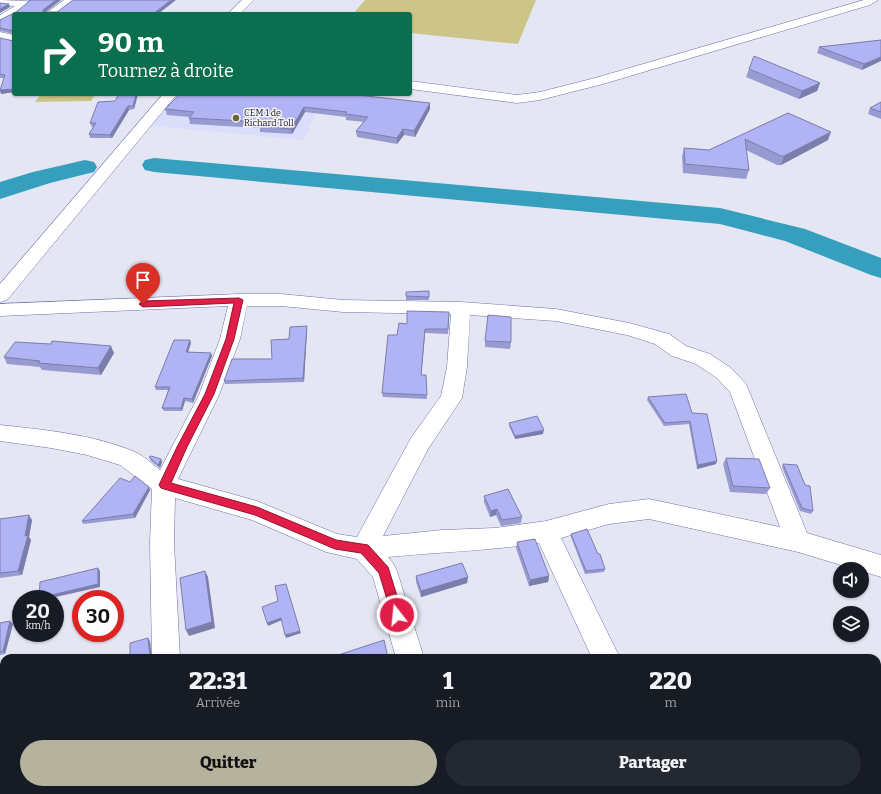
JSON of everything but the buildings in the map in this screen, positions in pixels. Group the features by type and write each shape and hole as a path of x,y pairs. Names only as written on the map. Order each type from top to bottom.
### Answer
{"street":[{"path":"53,12 71,0"},
{"path":"236,12 248,0"},
{"path":"0,2 26,4 13,12"},
{"path":"412,86 516,99 540,96 599,81 872,4"},
{"path":"0,20 12,13"},
{"path":"0,296 168,96"},
{"path":"166,654 162,543 164,485 209,394 230,339 239,300"},
{"path":"0,310 239,300 281,300 343,306 461,308 556,315 629,329 662,339 679,351 703,359 724,373 739,388 798,541"},
{"path":"364,549 419,444 451,398 457,367 461,308"},
{"path":"0,433 51,439 80,445 128,459 164,485 257,512 335,544 364,549 442,541 495,539 546,532 609,514 649,509 798,541 881,566"},
{"path":"546,532 604,654"},
{"path":"364,549 384,570 409,654"}],"shaded area":[{"path":"365,0 536,0 518,44 412,33 412,12 355,12"},
{"path":"40,96 94,96 91,101 35,102"},
{"name":"CEM 1 de Richard Toll","path":"177,96 329,96 318,109 304,140 151,126"}],"waterway":[{"path":"154,165 720,216 795,235 881,269"},
{"path":"0,191 42,177 85,167"}],"place":[{"name":"CEM 1 de Richard Toll","path":"236,118"}],"route":[{"path":"143,304 239,300 230,339 209,394 164,485 257,512 335,544 364,549 384,570 397,615"}]}
